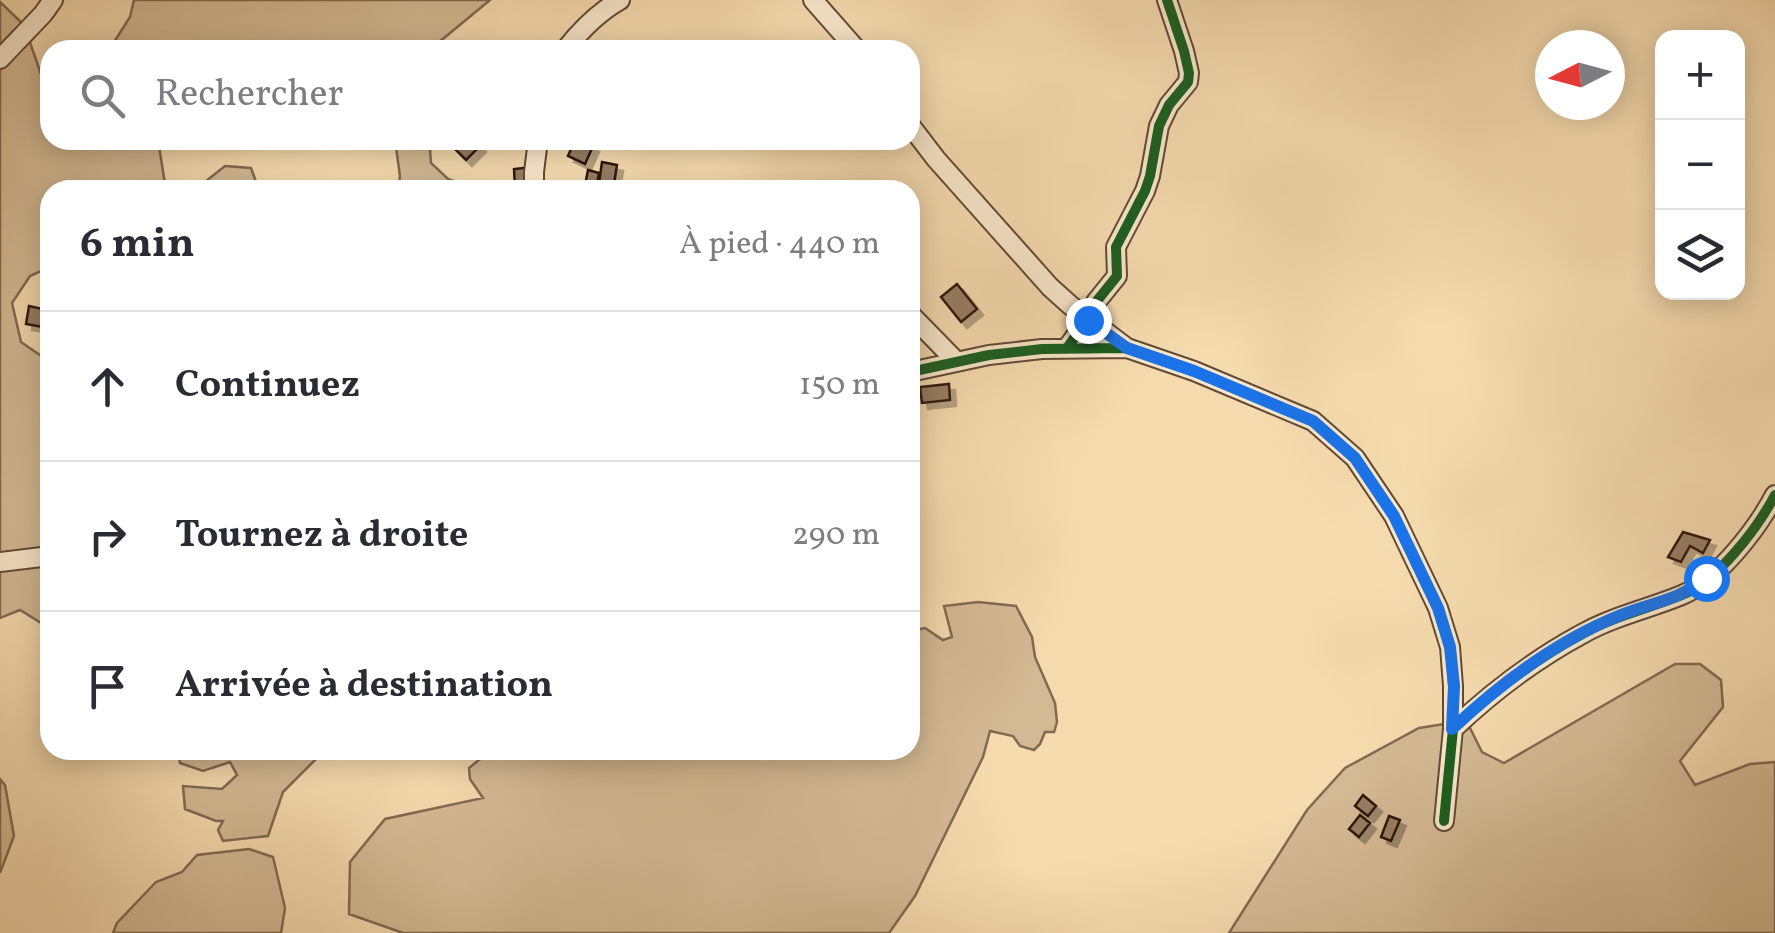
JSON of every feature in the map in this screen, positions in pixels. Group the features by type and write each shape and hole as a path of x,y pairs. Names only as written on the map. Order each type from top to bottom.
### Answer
{"street":[{"path":"0,59 53,0"},
{"path":"573,40 620,0"},
{"path":"813,0 848,40"},
{"path":"1066,348 1117,276 1116,247 1150,176 1159,126 1188,82 1184,51 1167,0"},
{"path":"920,138 1050,287 1088,320 1127,348 1194,371 1313,421 1355,458 1394,516 1438,608 1450,647 1454,686 1444,821"},
{"path":"535,180 537,150"},
{"path":"920,324 956,362"},
{"path":"920,370 989,355 1066,348 1127,348"},
{"path":"1452,729 1489,695 1582,634 1621,615 1690,591 1723,564 1755,529 1775,496"},
{"path":"0,562 40,557"}],"shaded area":[{"path":"134,0 490,0 442,40 115,40 130,17"},
{"path":"0,2 24,25 40,71 40,150 160,150 164,180 40,180 40,272 30,276 12,303 21,342 40,355 40,622 20,610 0,618"},
{"path":"396,150 430,150 431,163 451,180 399,180"},
{"path":"225,166 251,168 255,180 207,180"},
{"path":"978,602 1016,606 1032,637 1035,657 1055,703 1057,722 1054,732 1045,732 1034,750 1020,746 1013,736 990,731 983,757 915,896 889,933 403,933 349,914 350,862 385,819 483,798 470,779 469,768 479,760 920,760 920,629 925,628 943,640 952,637 944,606"},
{"path":"1675,664 1700,664 1721,680 1723,707 1680,761 1695,785 1750,764 1775,762 1775,933 1229,933 1307,810 1345,768 1419,728 1444,724 1470,728 1482,752 1504,763"},
{"path":"180,760 315,760 283,792 268,836 223,841 218,830 223,821 185,809 183,786 222,789 237,775 230,762 203,771"},
{"path":"0,779 5,785 14,836 0,873"},
{"path":"249,849 273,857 285,908 281,933 113,933 117,923 156,882 182,872 197,855"}],"building":[{"path":"456,150 476,150 466,160"},
{"path":"571,150 591,150 585,164 568,156"},
{"path":"602,162 617,165 615,180 599,180"},
{"path":"533,167 534,180 515,180 514,169"},
{"path":"588,170 599,173 598,180 586,180"},
{"path":"957,284 977,309 961,322 941,297"},
{"path":"29,306 40,308 40,326 26,324"},
{"path":"949,384 950,400 922,403 920,387"},
{"path":"1683,532 1710,540 1703,553 1690,546 1681,562 1668,557"},
{"path":"1363,795 1376,806 1368,816 1355,806"},
{"path":"1360,815 1370,823 1359,837 1349,829"},
{"path":"1389,816 1400,820 1391,841 1381,837"}],"cycle path":[{"path":"1067,348 1117,276 1116,247 1145,191 1159,126 1169,105 1188,82 1184,51 1167,0"},
{"path":"920,370 989,355 1042,349 1127,348 1194,371 1313,421 1355,458 1394,516 1438,608 1450,647 1453,686 1444,821"},
{"path":"1453,729 1514,677 1564,644 1606,622 1696,588 1735,552 1775,495"}],"route":[{"path":"1088,320 1127,348 1194,371 1313,421 1355,458 1394,516 1438,608 1450,647 1454,686 1452,729 1489,695 1582,634 1621,615 1680,596 1706,578"}]}
